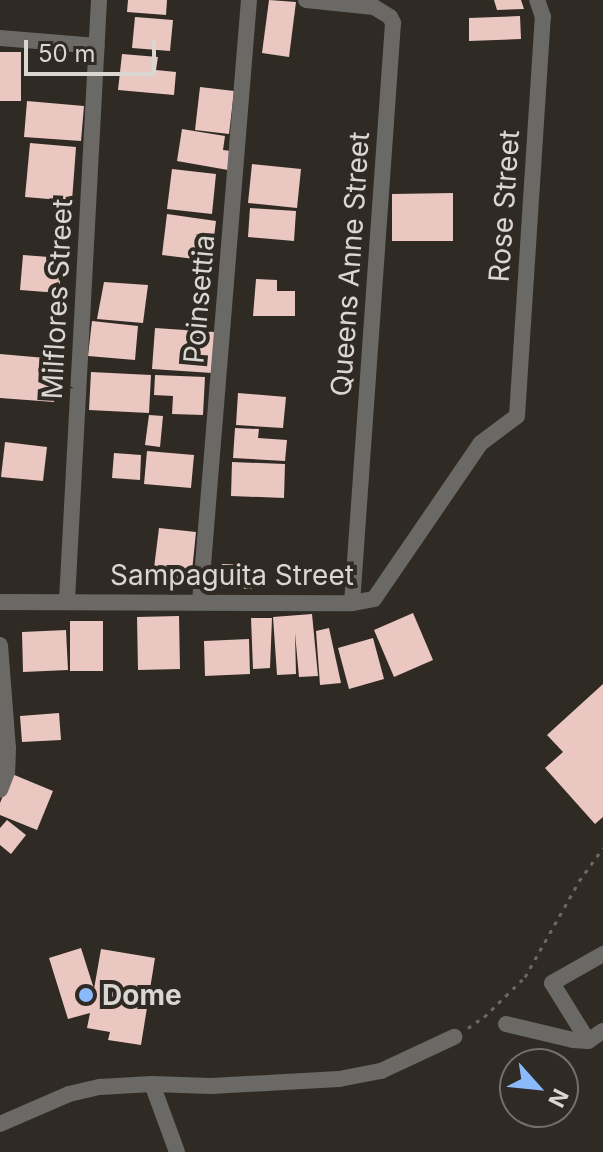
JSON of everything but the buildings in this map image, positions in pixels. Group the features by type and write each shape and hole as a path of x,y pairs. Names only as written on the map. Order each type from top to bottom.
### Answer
{"street":[{"name":"Milflores Street","path":"67,601 99,0"},
{"name":"Poinsettia","path":"200,602 249,0"},
{"name":"Queens Anne Street","path":"306,0 374,7 390,17 393,23 352,603"},
{"name":"Rose Street","path":"517,416 543,17 537,0"},
{"path":"0,38 97,46"},
{"name":"Sampaguita Street","path":"0,602 352,603 374,599 481,443 517,416"},
{"path":"0,645 8,748 7,772 0,790"},
{"path":"588,1041 552,983 603,954"},
{"path":"506,1024 550,1037 588,1041 603,1031"},
{"path":"0,1124 69,1094 100,1087 152,1084 211,1086 339,1079 381,1071 454,1037"},
{"path":"152,1084 177,1152"}],"path":[{"path":"454,1037 484,1017 525,977 579,881 603,848"}],"place":[{"name":"Dome","path":"86,995"}]}
